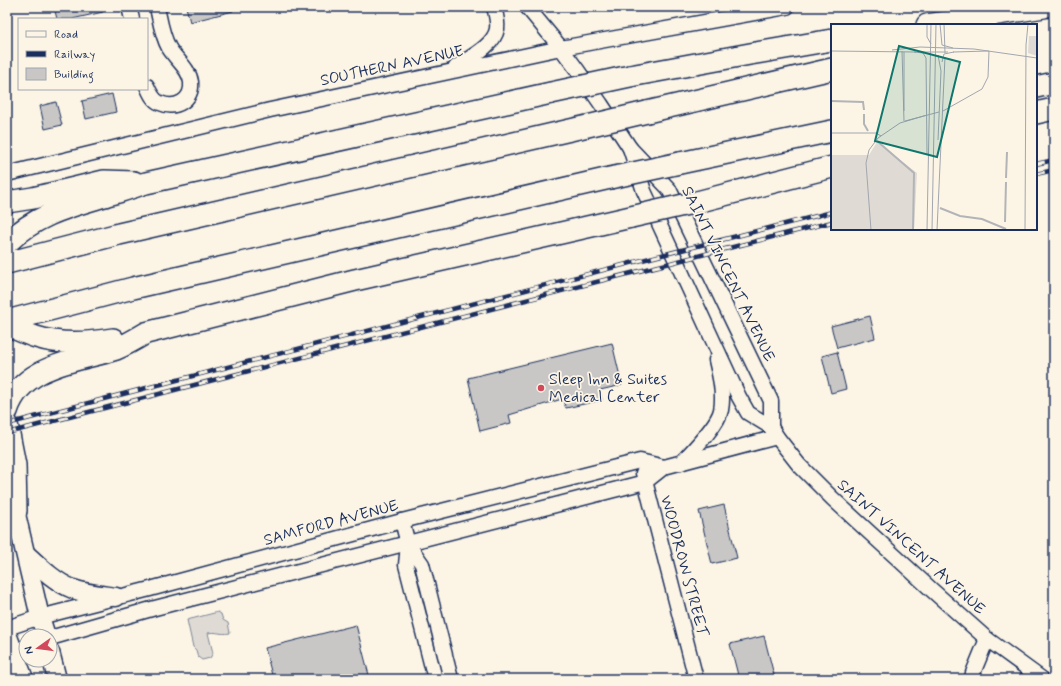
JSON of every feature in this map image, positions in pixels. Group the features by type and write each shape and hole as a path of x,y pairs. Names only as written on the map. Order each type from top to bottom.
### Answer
{"highway":[{"path":"934,24 1044,7"},
{"path":"1023,24 1054,17"},
{"path":"7,243 32,223 64,208 146,183 630,76 831,40"},
{"path":"7,263 119,234 831,69"},
{"path":"1037,87 1054,83"},
{"path":"1037,113 1054,109"},
{"path":"7,321 133,288 610,178 831,131"},
{"path":"7,325 35,337 65,343 97,341 146,334 355,280 697,202 831,167"},
{"path":"7,202 33,198 104,181 146,183"},
{"path":"7,411 9,405 21,387 29,379 39,373 117,349 146,334"},
{"path":"7,424 15,465 16,511"}],"main road":[{"path":"7,476 43,628"},
{"path":"26,554 57,580 72,589 116,597"},
{"path":"7,634 16,651 24,679"},
{"path":"54,668 57,679"}],"street":[{"path":"129,7 132,18"},
{"path":"148,88 156,100 160,103 170,105 179,104 183,101 190,94 191,89 188,73 174,55 166,41 157,7"},
{"path":"449,71 484,48 496,34 497,28 494,7"},
{"name":"SAINT VINCENT AVENUE","path":"527,7 561,48 630,148 669,190 771,401 774,432"},
{"name":"SOUTHERN AVENUE","path":"7,174 270,110 449,71 561,48 787,7"},
{"name":"SAINT VINCENT AVENUE","path":"630,148 644,190 739,397 748,413 774,432 796,462 818,485 933,591 987,639 1042,679"},
{"path":"681,463 712,428 720,416 722,390 711,336"},
{"name":"SAMFORD AVENUE","path":"58,636 155,608 645,482 664,467 681,463 774,432"},
{"name":"SAMFORD AVENUE","path":"7,628 40,617 402,521 640,461 664,467"},
{"name":"WOODROW STREET","path":"640,461 696,679"},
{"path":"472,503 479,525"},
{"path":"402,521 408,544 406,565 435,679"},
{"path":"408,544 422,564 451,679"},
{"path":"150,589 155,608"},
{"path":"972,679 987,639"}],"shaded area":[{"path":"218,612 221,614 223,620 228,623 230,633 208,633 213,653 210,658 202,660 198,657 196,650 193,647 187,620"}],"building":[{"path":"54,7 102,7 103,12 76,18 57,18"},
{"path":"186,7 233,7 233,11 190,22"},
{"path":"112,94 116,112 86,119 82,101"},
{"path":"56,102 62,125 45,129 40,106"},
{"path":"870,316 875,338 837,348 831,326"},
{"name":"Sleep Inn & Suites Medical Center","path":"612,343 622,385 600,390 602,400 566,408 562,399 509,415 511,423 480,431 468,378"},
{"path":"837,352 846,389 831,393 822,356"},
{"path":"724,505 737,558 712,564 699,511"},
{"path":"356,625 370,679 273,679 265,648"},
{"path":"764,636 775,679 739,679 730,644"}],"railway":[{"path":"1037,164 1054,160"},
{"path":"1037,174 1054,170"},
{"path":"7,424 831,212"},
{"path":"7,433 831,222"}],"place":[{"name":"Sleep Inn & Suites Medical Center","path":"541,388"}]}
